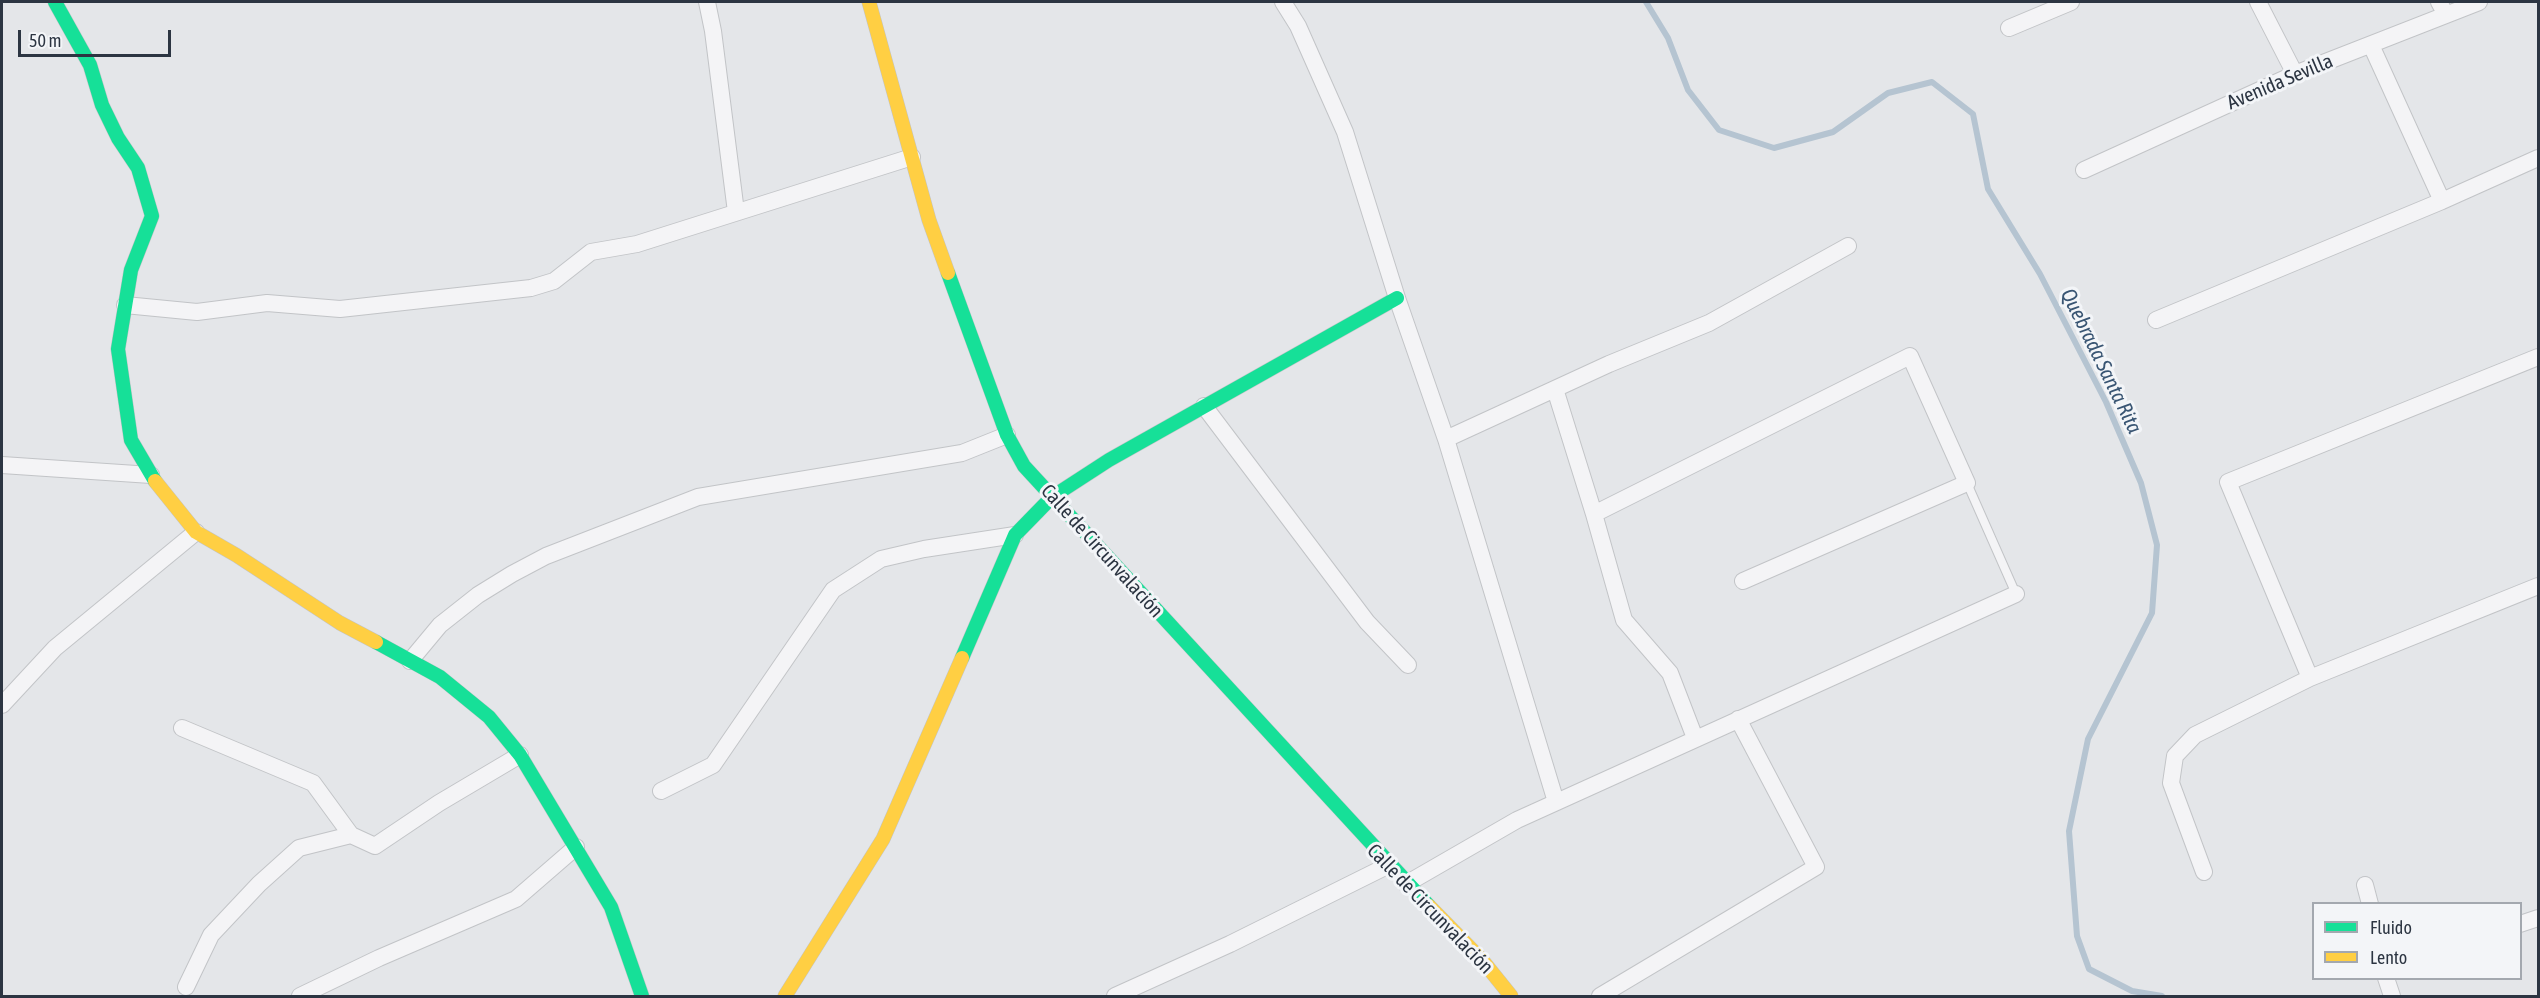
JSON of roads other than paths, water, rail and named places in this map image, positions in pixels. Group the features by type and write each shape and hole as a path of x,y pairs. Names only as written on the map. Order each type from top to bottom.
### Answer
{"street":[{"path":"54,2 90,64 102,105 118,138 138,168 152,216 131,270 118,350 131,440 151,475 196,532 340,622 440,677 489,717 520,754 611,907 642,996"},
{"path":"707,2 713,32 736,212"},
{"name":"Calle de Circunvalación","path":"869,2 929,220 1007,435 1024,466 1406,884 1482,960 1511,996"},
{"path":"1283,2 1298,26 1345,132 1397,298 1446,439 1556,802"},
{"path":"2009,28 2071,2"},
{"path":"2258,2 2295,74"},
{"name":"Avenida Sevilla","path":"2084,170 2295,74 2371,45 2443,8 2479,2"},
{"path":"2371,45 2442,201"},
{"path":"125,305 197,312 267,303 340,309 531,288 554,281 591,252 637,244 912,157"},
{"path":"2156,320 2442,201 2538,158"},
{"path":"1446,439 1609,364 1709,322 1848,246"},
{"path":"785,996 883,839 1015,535 1052,497 1109,460 1397,298"},
{"path":"1594,514 1910,356 1966,483 1743,581"},
{"path":"2310,678 2228,482 2538,357"},
{"path":"1555,389 1624,620 1670,673 1695,738"},
{"path":"1204,406 1367,622 1408,665"},
{"path":"410,661 440,625 478,595 512,574 546,556 698,497 962,453 1007,435"},
{"path":"2,465 151,475"},
{"path":"2,705 55,648 196,532"},
{"path":"662,791 713,765 833,590 881,559 924,549 1015,535"},
{"path":"2204,872 2171,783 2175,756 2195,735 2310,678 2538,586"},
{"path":"1406,884 1516,820 2016,594"},
{"path":"1600,996 1816,867 1738,719"},
{"path":"182,728 313,783 351,836 375,846 439,803 520,754"},
{"path":"186,987 211,935 259,884 299,848 351,836"},
{"path":"300,996 380,958 516,899 576,847"},
{"path":"1115,996 1230,944 1389,865"},
{"path":"2365,885 2370,902"},
{"path":"2522,923 2538,918"},
{"path":"2387,980 2392,996"}],"lane":[{"path":"1966,483 2016,594"}],"waterway":[{"name":"Quebrada Santa Rita","path":"1646,2 1668,38 1688,90 1719,130 1774,148 1833,132 1888,93 1932,82 1973,114 1988,189 2040,274 2106,402 2141,483 2157,545 2152,613 2088,739 2069,831 2077,936 2089,969 2132,991 2162,996"}]}
